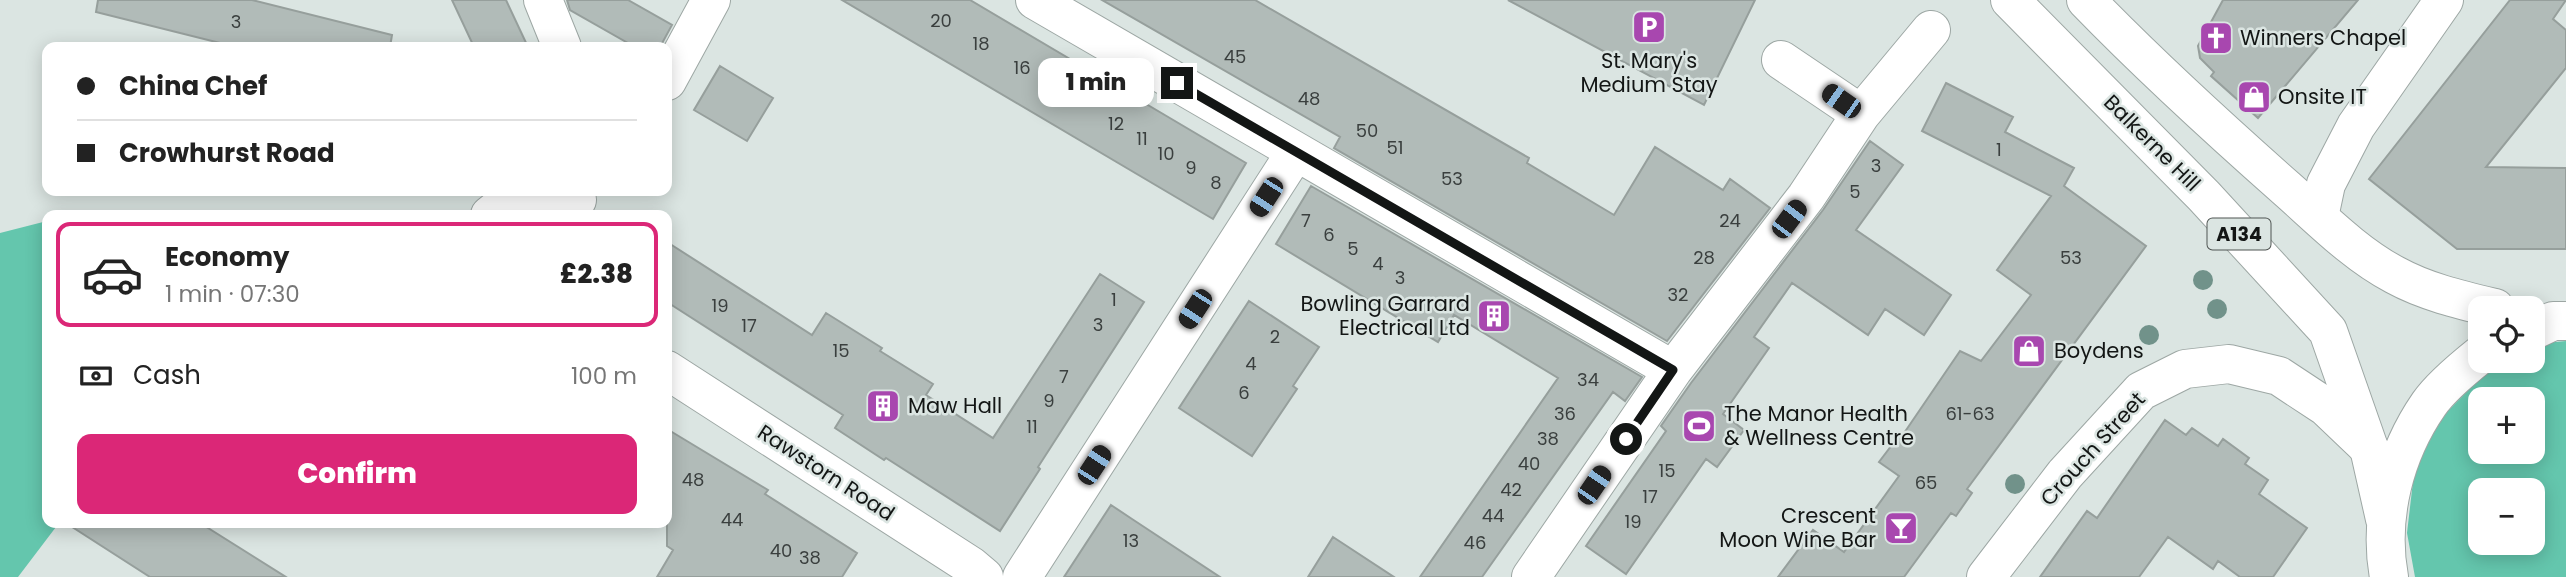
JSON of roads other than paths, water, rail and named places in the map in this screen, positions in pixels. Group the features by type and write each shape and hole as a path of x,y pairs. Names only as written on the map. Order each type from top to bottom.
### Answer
{"street":[{"path":"543,0 560,42"},
{"path":"672,72 711,0"},
{"path":"1035,0 1673,370"},
{"name":"Balkerne Hill","path":"2010,0 2204,196 2328,331 2369,448 2385,519"},
{"path":"2086,0 2186,99 2356,249 2394,275 2445,296 2468,301"},
{"path":"2319,217 2326,184 2356,126 2444,0"},
{"path":"1531,577 1673,370 1806,197 1861,114 1930,30"},
{"path":"1781,60 1861,114"},
{"path":"1023,577 1295,153"},
{"path":"496,210 505,203 576,202"},
{"name":"Crouch Street","path":"1986,577 2065,474 2141,391 2185,369 2229,364 2279,376 2326,407 2369,448"},
{"name":"A134","path":"2388,576 2385,519 2399,460 2430,402 2468,366"},
{"name":"Rawstorn Road","path":"672,373 971,566 984,577"}],"place":[{"name":"St. Mary's Medium Stay","path":"1649,27"},
{"name":"Winners Chapel","path":"2216,38"},
{"name":"Onsite IT","path":"2254,97"},
{"name":"Bowling Garrard Electrical Ltd","path":"1494,316"},
{"name":"Boydens","path":"2029,351"},
{"name":"Maw Hall","path":"883,406"},
{"name":"The Manor Health & Wellness Centre","path":"1699,426"},
{"name":"Crescent Moon Wine Bar","path":"1901,528"}]}
